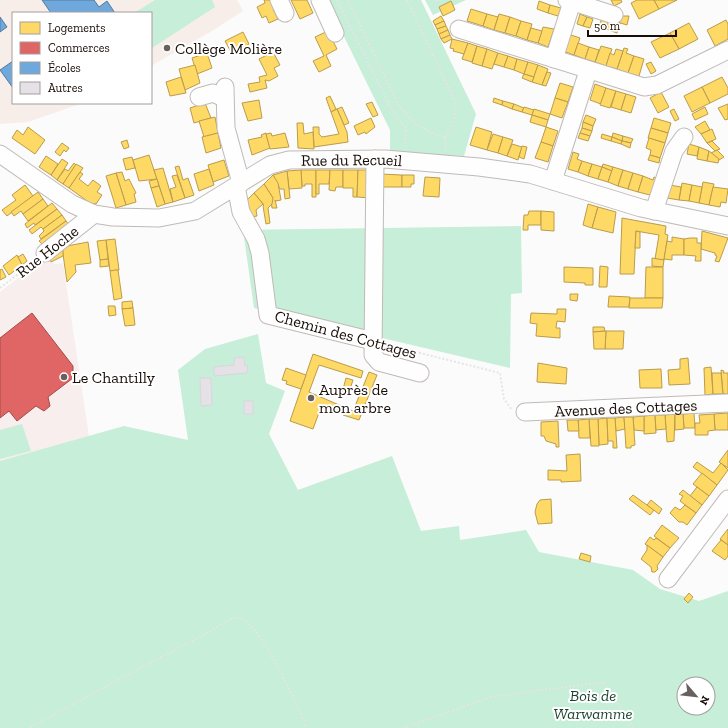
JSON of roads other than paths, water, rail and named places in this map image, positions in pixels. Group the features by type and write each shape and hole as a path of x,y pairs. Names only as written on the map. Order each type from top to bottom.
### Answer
{"street":[{"path":"320,0 335,33"},
{"path":"554,60 570,1 614,15"},
{"path":"458,29 639,87 653,87 728,50"},
{"path":"552,181 588,71"},
{"path":"199,97 213,93 224,93 226,128 238,185"},
{"path":"654,211 674,151 684,137"},
{"name":"Rue du Recueil","path":"0,154 60,197 82,209 94,214 131,218 170,217 195,211 206,206 270,165 289,160 375,159 404,160 530,174 621,203 728,226"},
{"path":"375,159 373,355 379,362 420,372"},
{"name":"Chemin des Cottages","path":"238,185 241,212 256,240 260,253 268,315 373,341"},
{"name":"Rue Hoche","path":"45,254 94,214"},
{"name":"Avenue des Cottages","path":"525,412 728,403"},
{"path":"668,579 728,499"}],"place":[{"name":"Collège Molière","path":"167,48"},
{"name":"Le Chantilly","path":"64,377"},
{"name":"Auprès de mon arbre","path":"311,398"}],"park label":[{"name":"Bois de Warwamme","path":"593,704"}]}
